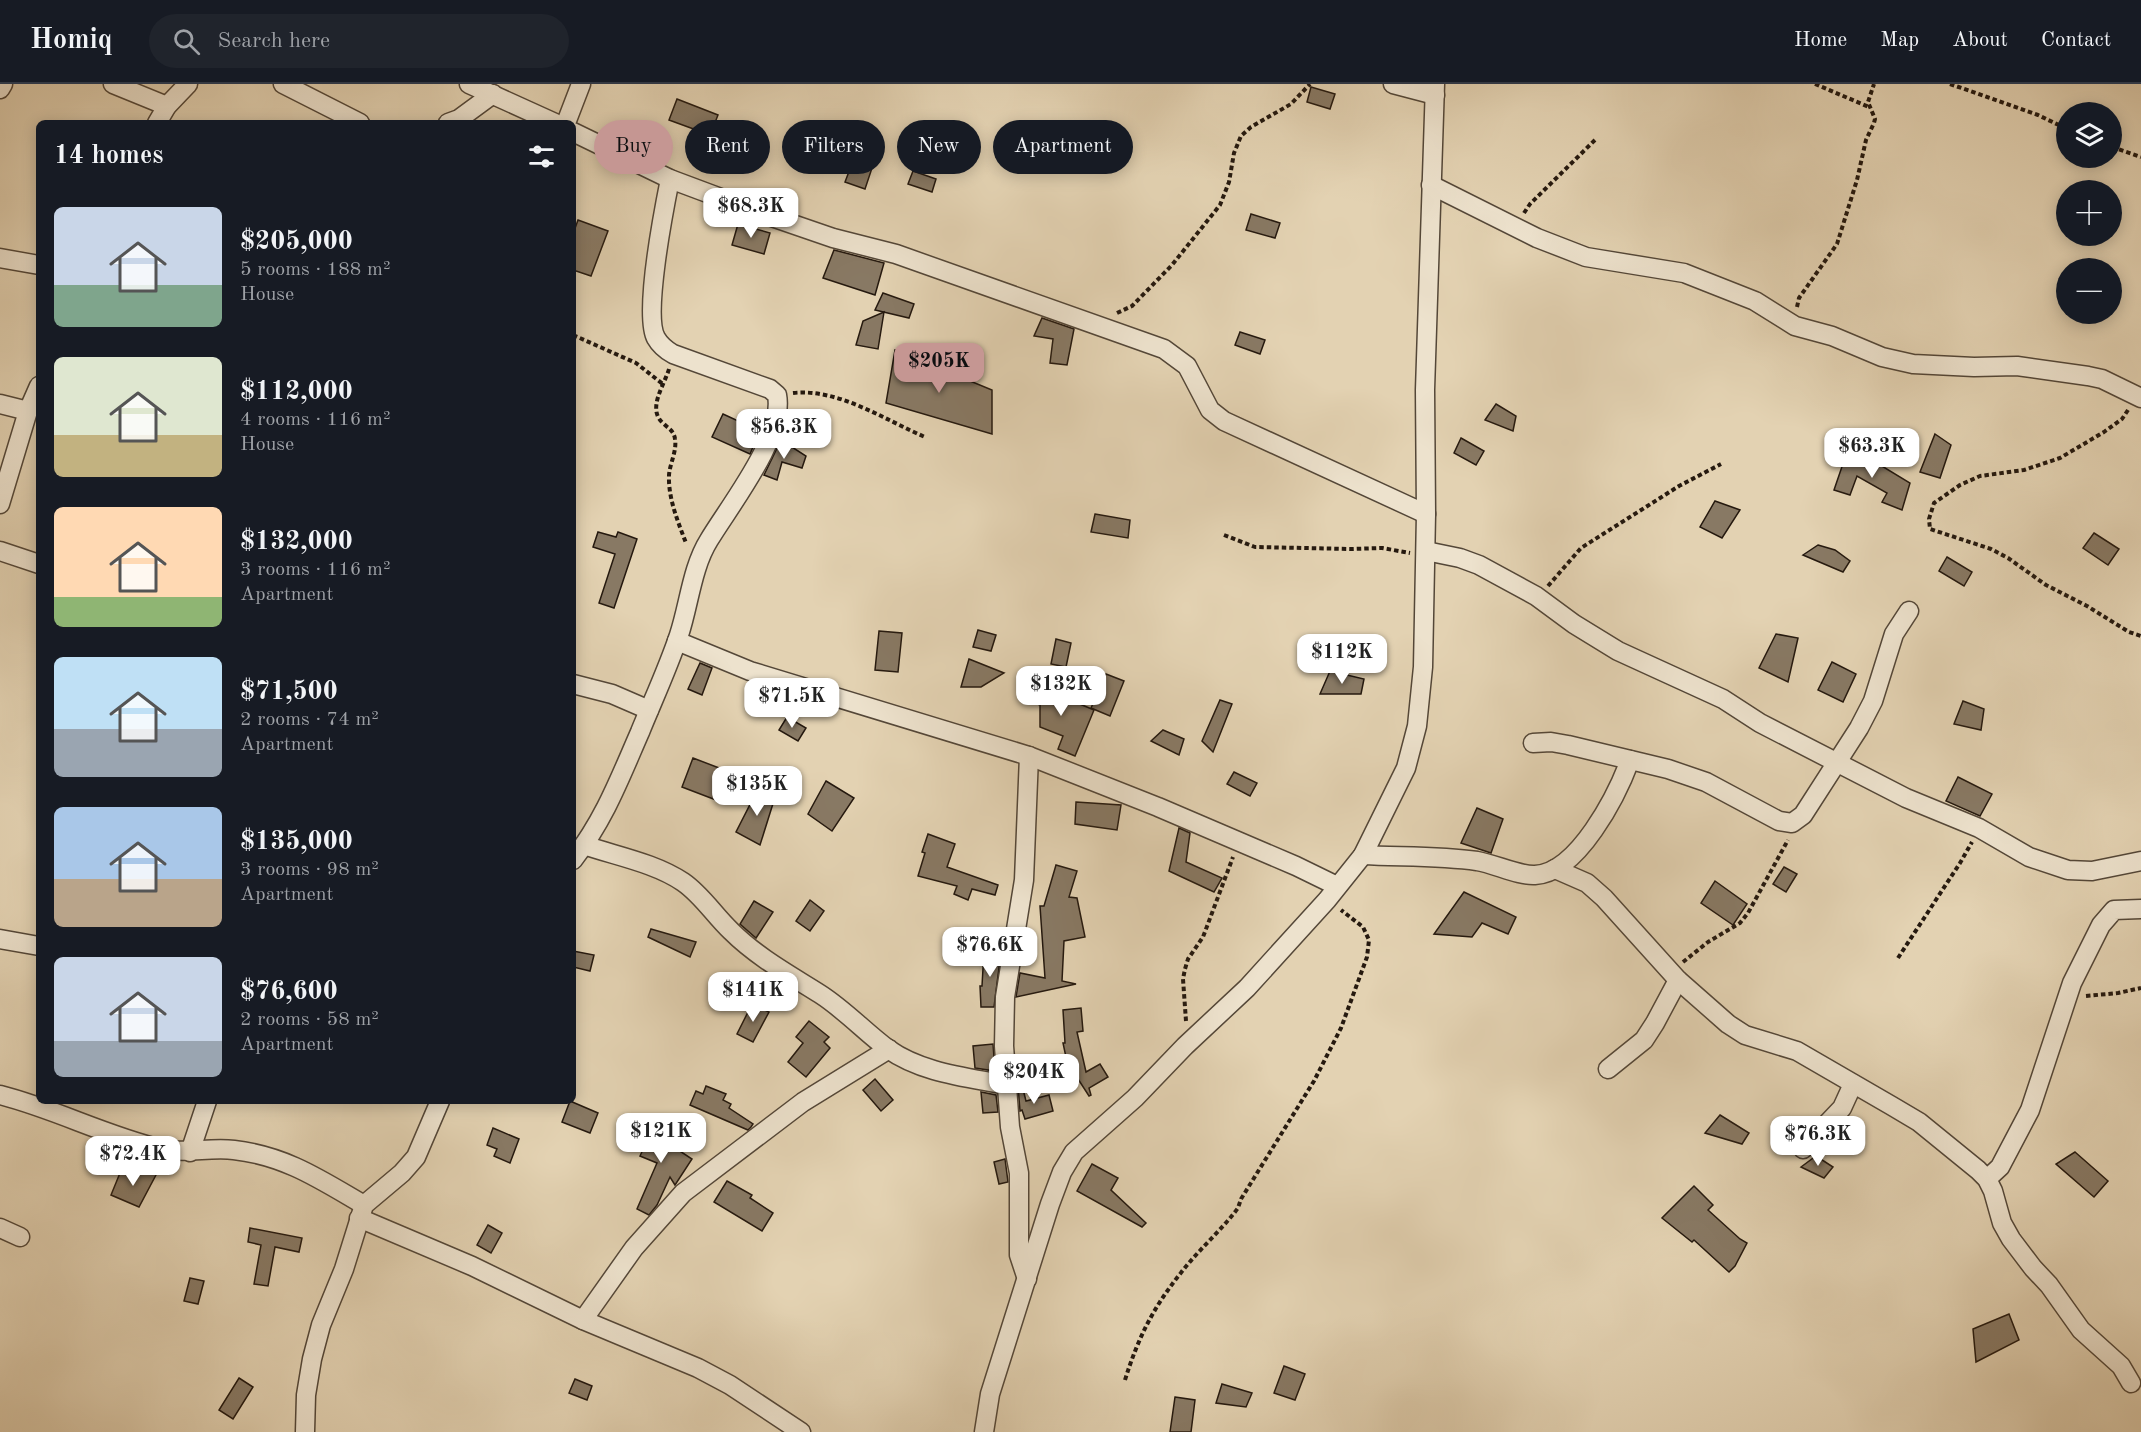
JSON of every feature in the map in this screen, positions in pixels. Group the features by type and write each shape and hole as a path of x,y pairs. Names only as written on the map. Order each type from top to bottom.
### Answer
{"street":[{"path":"0,89 3,84"},
{"path":"113,84 167,106"},
{"path":"159,120 167,106 188,84"},
{"path":"283,84 354,120"},
{"path":"469,84 549,120"},
{"path":"567,120 581,84"},
{"path":"984,1432 990,1394 1050,1204 1062,1172 1074,1152 1135,1098 1185,1046 1247,988 1332,893 1363,855 1406,768 1418,726 1422,677 1426,553 1425,390 1435,89 1393,84"},
{"path":"456,120 493,94"},
{"path":"576,133 670,180 833,237 896,254 1164,350 1180,360 1193,377 1199,394 1210,410 1224,421 1426,513"},
{"path":"576,856 601,820 649,710 677,641 707,542 736,499 774,426 779,404 777,394 757,383 673,354 663,348 655,337 652,323 660,230 670,180"},
{"path":"1431,185 1537,238 1586,257 1684,273 1755,302 1795,326 1832,336 1864,351 1901,362 1974,367 2017,366 2056,371 2102,379 2137,397"},
{"path":"0,258 36,264"},
{"path":"0,504 28,411 36,393"},
{"path":"0,404 28,411"},
{"path":"0,550 36,563"},
{"path":"1426,553 1460,558 1479,565 1536,596 1574,624 1618,651 1723,699 1760,723 1836,760 1906,798 1979,828 2029,857 2068,870 2092,870 2141,861"},
{"path":"1533,743 1551,742 1630,759 1706,782 1779,821 1792,823 1798,820 1859,728 1873,701 1894,634 1909,611"},
{"path":"677,641 750,671 1029,756 1239,842 1332,893"},
{"path":"576,685 612,694 649,710"},
{"path":"1027,1279 1019,1255 1019,1173 1010,1127 1006,1085 1005,996 1024,880 1029,756"},
{"path":"1363,855 1475,861 1522,874 1536,875 1555,869 1577,851 1593,833 1630,759"},
{"path":"584,845 650,867 682,881 704,899 738,937 792,977 822,995 889,1049 930,1068 1006,1085"},
{"path":"1555,869 1587,883 1596,890 1678,980 1704,1005 1745,1035 1797,1051 1919,1122 1987,1179 1993,1191 2002,1223 2011,1239 2049,1285 2081,1330 2121,1365 2131,1383"},
{"path":"1987,1179 2000,1167 2030,1110 2066,999 2101,925 2109,913 2114,910 2141,909"},
{"path":"0,939 36,945"},
{"path":"1608,1068 1644,1040 1678,980"},
{"path":"583,1320 634,1248 683,1193 802,1102 889,1049"},
{"path":"1803,1149 1842,1108 1853,1084"},
{"path":"0,1095 31,1103 122,1137 162,1149 190,1152 231,1150 274,1158 319,1176 362,1211 583,1320 698,1368 730,1385 801,1432"},
{"path":"190,1152 206,1104"},
{"path":"305,1432 306,1395 312,1359 321,1325 344,1269 362,1211 416,1157 439,1104"},
{"path":"0,1228 20,1237"}],"path":[{"path":"1084,320 1112,316 1132,306 1172,265 1220,205 1229,182 1234,153 1241,136 1251,127 1291,104 1310,84"},
{"path":"1815,84 1870,108"},
{"path":"1795,326 1799,298 1837,244 1857,180 1866,140 1875,119 1868,102 1874,84"},
{"path":"1950,84 2038,115 2056,124"},
{"path":"1516,226 1530,204 1596,139"},
{"path":"2122,150 2141,156"},
{"path":"576,336 636,363 664,385"},
{"path":"673,354 656,409 657,417 670,428 676,440 669,478 670,492 675,515 698,566"},
{"path":"777,394 799,392 846,402 925,437"},
{"path":"2137,397 2122,419 2060,458 2024,471 1980,476 1960,485 1934,503 1929,519 1930,529 2000,554 2046,585 2087,606 2128,632 2141,636"},
{"path":"1536,596 1581,548 1679,486 1721,465"},
{"path":"1224,536 1254,547 1352,549 1364,547 1426,553"},
{"path":"1664,962 1684,962 1708,942 1740,923 1749,913 1798,820"},
{"path":"1898,958 1960,863 1979,828"},
{"path":"1185,1046 1187,1018 1183,979 1188,959 1203,937 1239,842"},
{"path":"1125,1380 1133,1353 1150,1315 1180,1273 1238,1208 1241,1198 1314,1081 1341,1028 1367,957 1369,940 1363,927 1332,893"},
{"path":"2066,999 2141,988"}],"building":[{"path":"1311,87 1335,94 1330,109 1307,102"},
{"path":"677,99 718,115 716,120 685,120 685,126 669,120"},
{"path":"848,174 870,174 865,189 845,182"},
{"path":"912,174 922,174 936,179 932,192 908,184"},
{"path":"1251,214 1280,223 1275,238 1246,230"},
{"path":"578,220 608,231 591,276 576,271"},
{"path":"738,224 770,233 764,254 732,245"},
{"path":"834,250 884,263 875,295 823,278"},
{"path":"883,293 914,304 909,318 875,310"},
{"path":"884,312 878,349 856,345 863,321"},
{"path":"1042,318 1074,329 1067,365 1050,363 1053,339 1034,336"},
{"path":"1240,332 1265,340 1260,354 1235,345"},
{"path":"895,350 992,390 992,434 886,403"},
{"path":"1496,404 1516,416 1513,431 1485,420"},
{"path":"723,414 760,431 750,454 712,437"},
{"path":"1935,434 1951,445 1940,478 1920,472"},
{"path":"1461,438 1484,451 1476,465 1454,453"},
{"path":"781,440 806,456 802,468 782,462 777,480 764,475"},
{"path":"1847,452 1872,460 1910,483 1902,510 1882,502 1887,493 1857,476 1850,495 1834,490"},
{"path":"1715,501 1740,510 1722,538 1700,527"},
{"path":"1095,514 1130,520 1128,538 1091,532"},
{"path":"598,532 616,537 618,532 637,539 614,608 599,603 615,554 593,547"},
{"path":"2094,533 2119,549 2108,565 2083,548"},
{"path":"1818,545 1835,550 1850,561 1843,572 1803,555"},
{"path":"1947,557 1972,572 1964,586 1939,571"},
{"path":"978,630 996,635 991,651 973,647"},
{"path":"879,631 902,633 898,672 875,670"},
{"path":"1776,634 1798,638 1788,682 1759,668"},
{"path":"1056,639 1071,643 1066,667 1051,664"},
{"path":"969,659 1004,673 981,687 961,687"},
{"path":"1832,662 1856,674 1843,702 1818,690"},
{"path":"700,663 712,668 702,695 688,689"},
{"path":"1330,671 1364,679 1361,694 1320,694"},
{"path":"1106,674 1124,681 1110,716 1091,708"},
{"path":"1030,683 1094,710 1075,756 1058,749 1063,736 1040,727 1040,705 1024,699"},
{"path":"1220,700 1232,704 1213,752 1202,741"},
{"path":"1963,701 1984,709 1981,730 1954,724"},
{"path":"787,717 806,728 798,741 779,730"},
{"path":"1163,730 1184,739 1179,755 1151,741"},
{"path":"693,758 727,771 716,800 682,787"},
{"path":"1234,772 1257,783 1250,796 1227,784"},
{"path":"1958,777 1992,794 1980,816 1946,801"},
{"path":"826,781 854,798 832,831 808,814"},
{"path":"758,789 776,794 760,845 736,832"},
{"path":"1076,802 1121,805 1117,830 1075,824"},
{"path":"1477,808 1503,819 1491,853 1461,843"},
{"path":"1179,828 1190,833 1186,862 1222,878 1214,892 1169,871"},
{"path":"928,834 955,844 947,867 998,885 995,895 972,889 968,900 954,894 957,886 918,876"},
{"path":"1056,865 1077,871 1069,897 1077,898 1085,937 1064,941 1062,981 1076,984 1016,997 1020,973 1045,978 1040,906 1044,906"},
{"path":"1784,867 1797,874 1786,892 1773,884"},
{"path":"1715,881 1747,904 1733,925 1701,903"},
{"path":"1464,892 1516,917 1508,934 1482,923 1472,937 1434,934"},
{"path":"810,900 824,911 810,931 796,921"},
{"path":"754,901 773,912 756,938 740,924"},
{"path":"651,929 696,942 690,957 648,937"},
{"path":"984,951 1001,952 994,1007 981,1007 980,986 982,986"},
{"path":"576,952 594,955 590,971 576,968"},
{"path":"752,1004 769,1012 753,1042 737,1034"},
{"path":"1081,1008 1083,1031 1077,1032 1086,1072 1100,1064 1108,1077 1089,1088 1091,1095 1089,1096 1067,1062 1063,1043 1065,1043 1063,1010"},
{"path":"809,1021 829,1037 824,1042 830,1048 806,1077 788,1062 803,1043 796,1037"},
{"path":"993,1044 995,1071 975,1068 973,1046"},
{"path":"875,1079 893,1100 881,1111 863,1090"},
{"path":"1022,1085 1026,1101 1049,1095 1053,1111 1025,1119 1022,1110 1020,1111 1018,1086"},
{"path":"706,1086 726,1094 723,1100 731,1104 729,1108 753,1124 751,1127 748,1130 690,1105 696,1091 703,1094"},
{"path":"981,1092 996,1095 998,1112 983,1113"},
{"path":"569,1104 576,1104 598,1113 590,1133 562,1122"},
{"path":"1720,1115 1749,1133 1742,1144 1705,1133"},
{"path":"658,1117 674,1124 666,1142 692,1159 675,1185 670,1177 657,1205 649,1215 637,1209 657,1163 640,1156"},
{"path":"493,1128 519,1139 510,1163 494,1156 497,1149 487,1145"},
{"path":"2075,1152 2108,1181 2094,1197 2056,1164"},
{"path":"1816,1156 1833,1167 1824,1178 1801,1167"},
{"path":"1005,1159 1008,1182 999,1184 994,1162"},
{"path":"1092,1164 1118,1178 1111,1190 1146,1223 1142,1227 1077,1191"},
{"path":"120,1173 157,1173 139,1207 111,1195"},
{"path":"727,1181 752,1195 750,1198 773,1213 762,1231 714,1202"},
{"path":"1694,1186 1713,1205 1708,1210 1747,1243 1735,1266 1729,1272 1694,1240 1692,1242 1662,1218"},
{"path":"488,1225 502,1233 491,1253 477,1245"},
{"path":"250,1228 302,1238 299,1252 275,1247 268,1286 254,1284 261,1245 248,1242"},
{"path":"190,1278 204,1281 198,1304 184,1301"},
{"path":"2009,1314 2019,1340 1976,1362 1973,1329"},
{"path":"1284,1366 1305,1374 1295,1400 1274,1393"},
{"path":"239,1378 253,1387 233,1419 219,1410"},
{"path":"575,1379 592,1386 587,1400 569,1393"},
{"path":"1222,1384 1252,1393 1246,1407 1216,1403"},
{"path":"1175,1397 1195,1400 1191,1432 1170,1432"}]}
